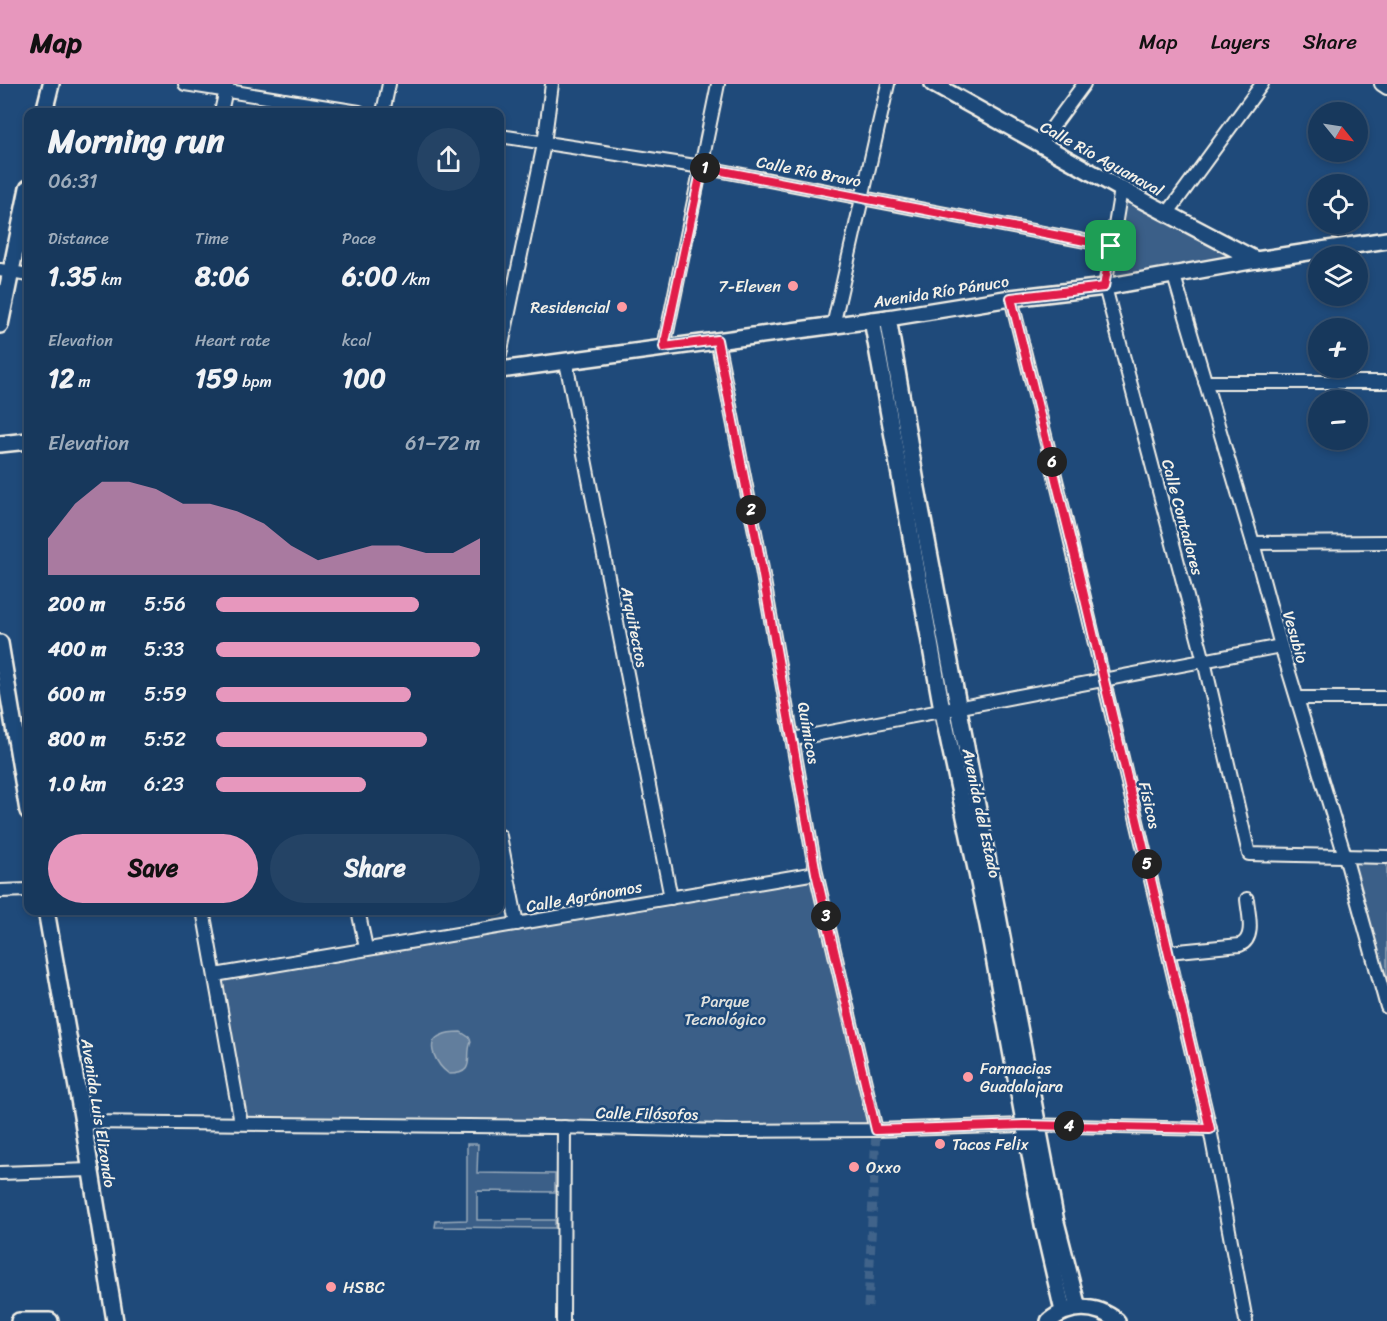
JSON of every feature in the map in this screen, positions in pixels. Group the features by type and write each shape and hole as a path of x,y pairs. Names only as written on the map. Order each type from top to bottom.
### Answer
{"street":[{"path":"45,108 51,84"},
{"path":"185,84 227,87 338,108"},
{"path":"384,108 389,84"},
{"path":"504,336 544,144 552,84"},
{"path":"664,347 718,84"},
{"path":"833,326 888,84"},
{"name":"Calle Río Aguanaval","path":"933,84 1121,189 1256,260"},
{"path":"1040,144 1084,84"},
{"path":"1167,214 1262,84"},
{"path":"1381,84 1387,88"},
{"path":"222,108 227,87"},
{"name":"Calle Río Bravo","path":"504,137 702,167 1111,246"},
{"name":"Calle Contadores","path":"1121,189 1104,287 1204,661 1249,854 1345,856"},
{"path":"0,325 5,271 24,202"},
{"name":"Avenida Río Pánuco","path":"504,370 1104,287 1387,240"},
{"path":"5,271 24,274"},
{"name":"Vesubio","path":"1174,276 1281,646 1345,856 1387,1007"},
{"name":"Físicos","path":"1011,298 1210,1129 1245,1321"},
{"name":"Avenida del Estado","path":"888,318 917,488 959,706 1031,1125"},
{"name":"Avenida del Estado","path":"872,320 942,709 1031,1125 1056,1222 1071,1310"},
{"name":"Químicos","path":"717,340 758,548 816,873 876,1130"},
{"name":"Arquitectos","path":"566,362 671,898"},
{"path":"1205,382 1387,382"},
{"path":"0,444 24,441"},
{"path":"1253,543 1387,542"},
{"path":"0,643 24,773"},
{"path":"793,739 1281,646"},
{"path":"1298,698 1387,698"},
{"path":"1345,856 1387,857"},
{"path":"504,858 516,924"},
{"name":"Calle Agrónomos","path":"215,975 816,873"},
{"path":"0,891 24,890"},
{"path":"1168,952 1246,943 1250,936 1247,899"},
{"name":"Avenida Luis Elizondo","path":"47,915 115,1321"},
{"path":"204,915 241,1123"},
{"path":"359,915 366,948"},
{"name":"Calle Filósofos","path":"83,1122 726,1131 876,1130 1031,1125 1210,1129"},
{"path":"563,1321 564,1127"},
{"path":"0,1173 90,1170"},
{"path":"1047,1321 1071,1310 1100,1311 1117,1321"},
{"path":"19,1321 50,1321"}],"green space":[{"path":"1121,189 1256,260 1105,287"},
{"path":"1345,856 1387,856 1387,1006"},
{"name":"Parque Tecnológico","path":"816,873 876,1130 241,1120 216,977"},
{"path":"467,1144 478,1144 477,1173 555,1174 555,1192 477,1191 477,1220 555,1220 555,1228 435,1227 436,1221 467,1220"}],"shaded area":[{"path":"461,1032 470,1038 471,1042 467,1068 458,1073 449,1074 440,1066 434,1054 433,1043 436,1038 444,1034"}],"tunnel":[{"path":"868,1307 876,1130"}],"place":[{"name":"7-Eleven","path":"793,286"},
{"name":"Residencial","path":"622,307"},
{"name":"Farmacias Guadalajara","path":"968,1077"},
{"name":"Tacos Felix","path":"940,1144"},
{"name":"Oxxo","path":"854,1167"},
{"name":"HSBC","path":"331,1287"}],"route":[{"path":"702,167 1111,246 1104,287 1011,298 1075,557 1210,1129 1024,1125 876,1130 816,873 758,548 717,340 664,347 702,167"}]}
